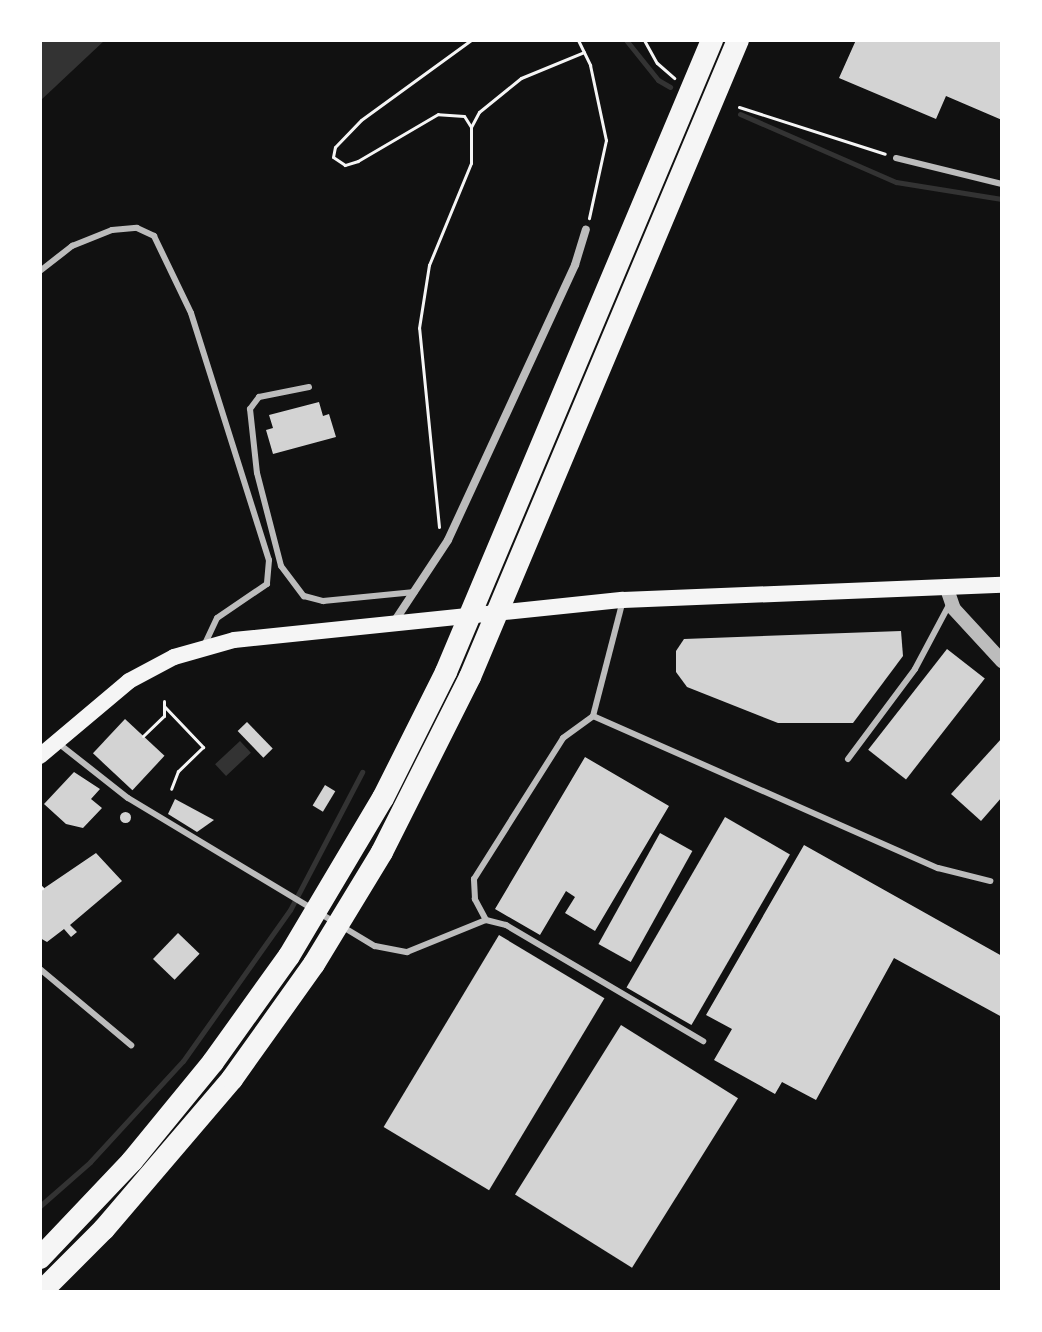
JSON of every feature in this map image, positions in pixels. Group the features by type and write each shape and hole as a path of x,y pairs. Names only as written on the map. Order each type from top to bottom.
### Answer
{"highway":[{"path":"40,1258 132,1161 213,1062 289,956 357,845 446,672 712,40"},
{"path":"41,1292 104,1229 232,1079 314,964 382,852 470,677 738,40"}],"main road":[{"path":"40,756 129,681 203,647 394,622 623,600 948,594 1002,585"}],"street":[{"path":"394,622 445,546 575,265 586,230"},
{"path":"948,594 1002,661"}],"lane":[{"path":"896,158 1002,184"},
{"path":"40,271 72,246 112,230 137,228 154,236 185,299 269,560 267,584 217,618 203,647"},
{"path":"309,387 259,397 250,409 257,473 281,566 304,596 323,601 415,592"},
{"path":"848,759 915,669 948,594"},
{"path":"486,920 475,899 474,879 555,749 593,716 623,600"},
{"path":"593,716 938,868 990,881"},
{"path":"55,741 128,798 375,946 423,949 486,920 506,925 703,1041"},
{"path":"40,969 131,1045"}],"path":[{"path":"471,40 361,120 335,147 333,157 345,165 358,161 438,114 464,116 471,127"},
{"path":"578,40 584,52 606,140 586,230"},
{"path":"644,40 657,63 677,81"},
{"path":"445,546 419,328 429,265 471,163 471,127 479,112 521,78 584,52"},
{"path":"739,107 896,158"},
{"path":"143,736 164,716 164,703 203,747 178,771 171,789"}],"shaded area":[{"path":"40,40 105,40 40,101"},
{"path":"240,741 251,753 226,776 215,764"}],"building":[{"path":"856,40 1002,40 1002,120 946,96 936,119 839,78"},
{"path":"319,402 323,416 329,414 336,437 273,454 266,430 273,428 269,415"},
{"path":"901,631 903,656 853,723 778,723 687,687 676,672 676,651 684,639"},
{"path":"947,649 985,679 906,779 868,750"},
{"path":"125,719 164,756 132,790 93,753"},
{"path":"247,722 273,749 263,758 238,731"},
{"path":"1002,738 1002,797 981,821 951,794"},
{"path":"585,757 669,806 595,931 565,913 575,897 566,891 540,935 495,909"},
{"path":"74,772 100,789 91,799 102,808 83,828 66,824 44,804"},
{"path":"325,785 335,791 323,812 313,806"},
{"path":"175,799 214,820 197,832 168,814"},
{"path":"125,811 131,817 125,823 119,817"},
{"path":"725,817 790,854 691,1025 626,988"},
{"path":"660,833 692,851 631,962 598,944"},
{"path":"804,845 1002,956 1002,1017 894,958 816,1100 782,1082 775,1094 714,1060 732,1029 706,1015"},
{"path":"96,853 122,881 70,925 77,932 71,937 64,929 47,942 40,938 40,891"},
{"path":"178,933 200,954 175,980 153,959"},
{"path":"499,935 604,998 489,1190 384,1127"},
{"path":"621,1025 738,1098 632,1268 515,1195"}],"waterway":[{"path":"626,40 658,80 670,87"},
{"path":"740,114 896,182 1002,199"},
{"path":"40,1206 90,1162 183,1061 290,910 362,772"}]}
